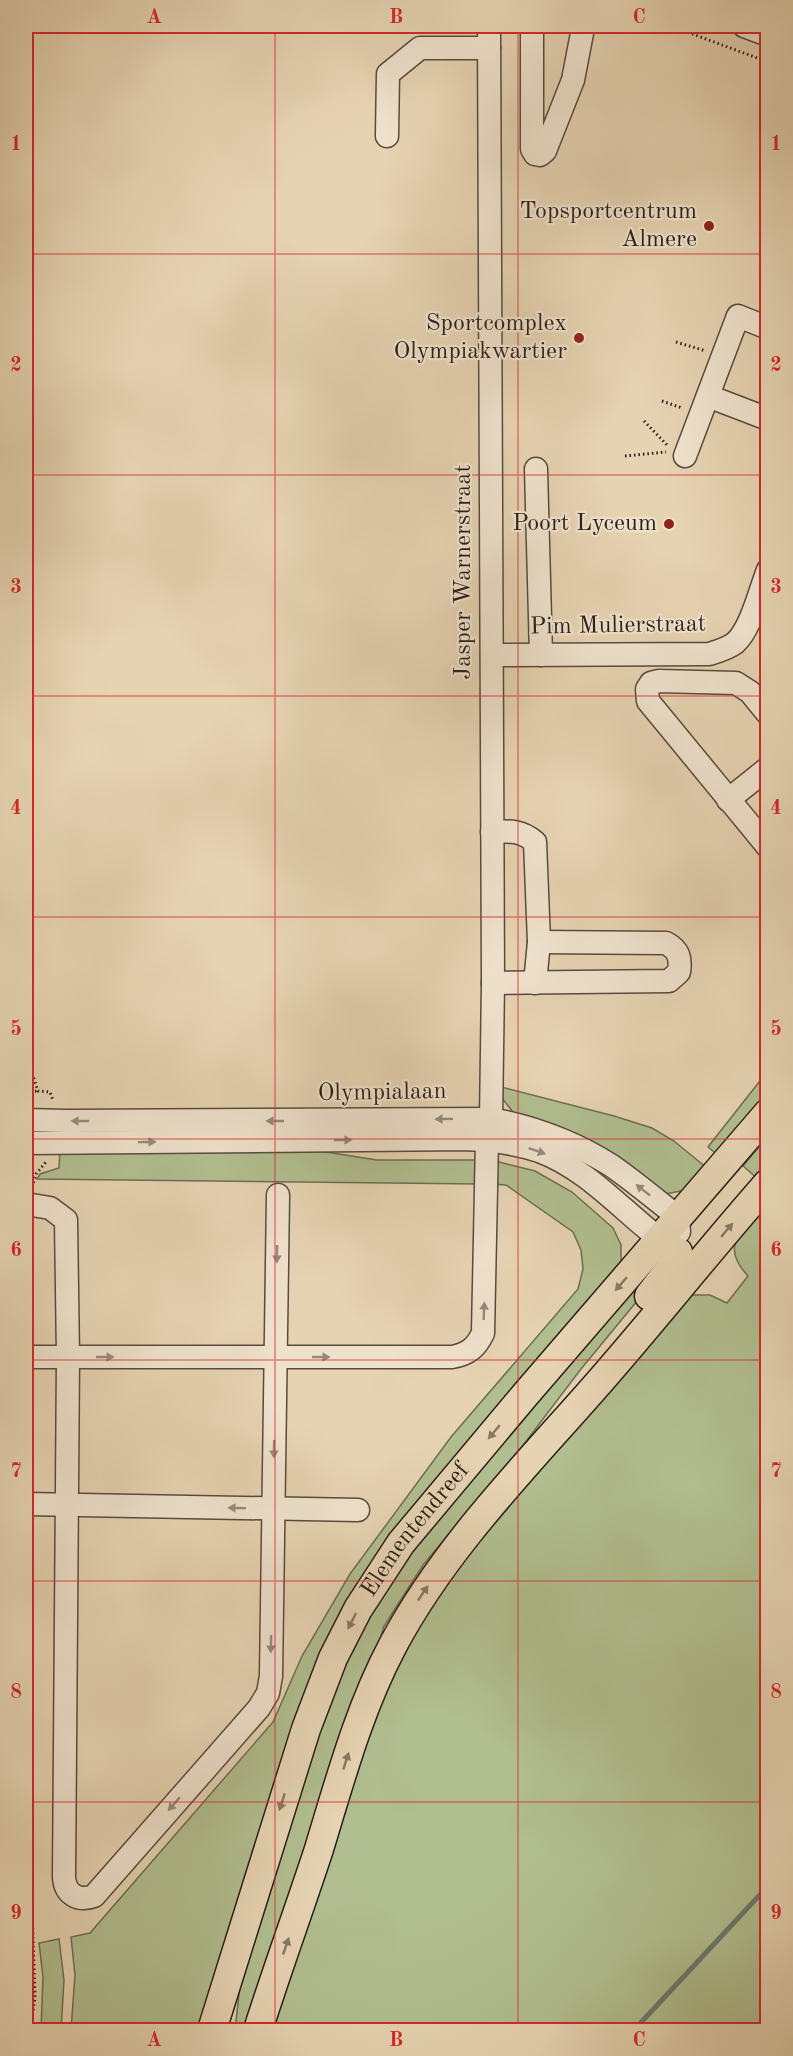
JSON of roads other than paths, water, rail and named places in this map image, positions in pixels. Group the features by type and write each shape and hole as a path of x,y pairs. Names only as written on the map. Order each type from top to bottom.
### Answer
{"main road":[{"name":"Elementendreef","path":"546,1442 598,1358 669,1270 668,1246 678,1217 768,1113"},
{"name":"Elementendreef","path":"258,2031 356,1730 380,1672 418,1601 440,1569 546,1442 761,1191"},
{"name":"Elementendreef","path":"212,2031 306,1729 323,1680 358,1609 400,1543 525,1395 668,1246"}],"street":[{"name":"Jasper Warnerstraat","path":"275,1357 452,1357 471,1350 483,1334 493,983 489,26"},
{"path":"532,26 532,148 534,153 540,155 545,151 573,80 583,28"},
{"path":"744,26 768,35"},
{"path":"387,136 388,74 420,48 489,48"},
{"path":"685,456 738,316 768,328"},
{"path":"708,396 768,419"},
{"path":"536,469 541,655"},
{"name":"Pim Mulierstraat","path":"492,655 709,654 724,650 736,642 745,629 768,570"},
{"path":"680,654 681,681"},
{"path":"768,714 750,692 736,682 655,681 647,689 647,697 768,847"},
{"path":"728,800 768,768"},
{"path":"492,832 514,831 525,834 535,842 539,942 536,982"},
{"path":"493,983 669,981 679,972 681,960 675,947 666,943 539,942"},
{"name":"Olympialaan","path":"26,1120 489,1129 513,1144 541,1152 562,1162 584,1177 668,1246"},
{"name":"Olympialaan","path":"26,1143 285,1140 489,1129 511,1123 568,1143 592,1155 613,1167 678,1217"},
{"path":"26,1204 50,1208 66,1220 68,1357 64,1883 71,1894 82,1899 94,1896 259,1708 268,1693 271,1676 278,1195"},
{"path":"668,1246 695,1256 706,1255"},
{"path":"26,1358 275,1357"},
{"path":"26,1504 358,1510"}],"waterway":[{"path":"634,2030 768,1886"}],"place":[{"name":"Topsportcentrum Almere","path":"709,226"},
{"name":"Sportcomplex Olympiakwartier","path":"579,338"},
{"name":"Poort Lyceum","path":"669,524"}]}
